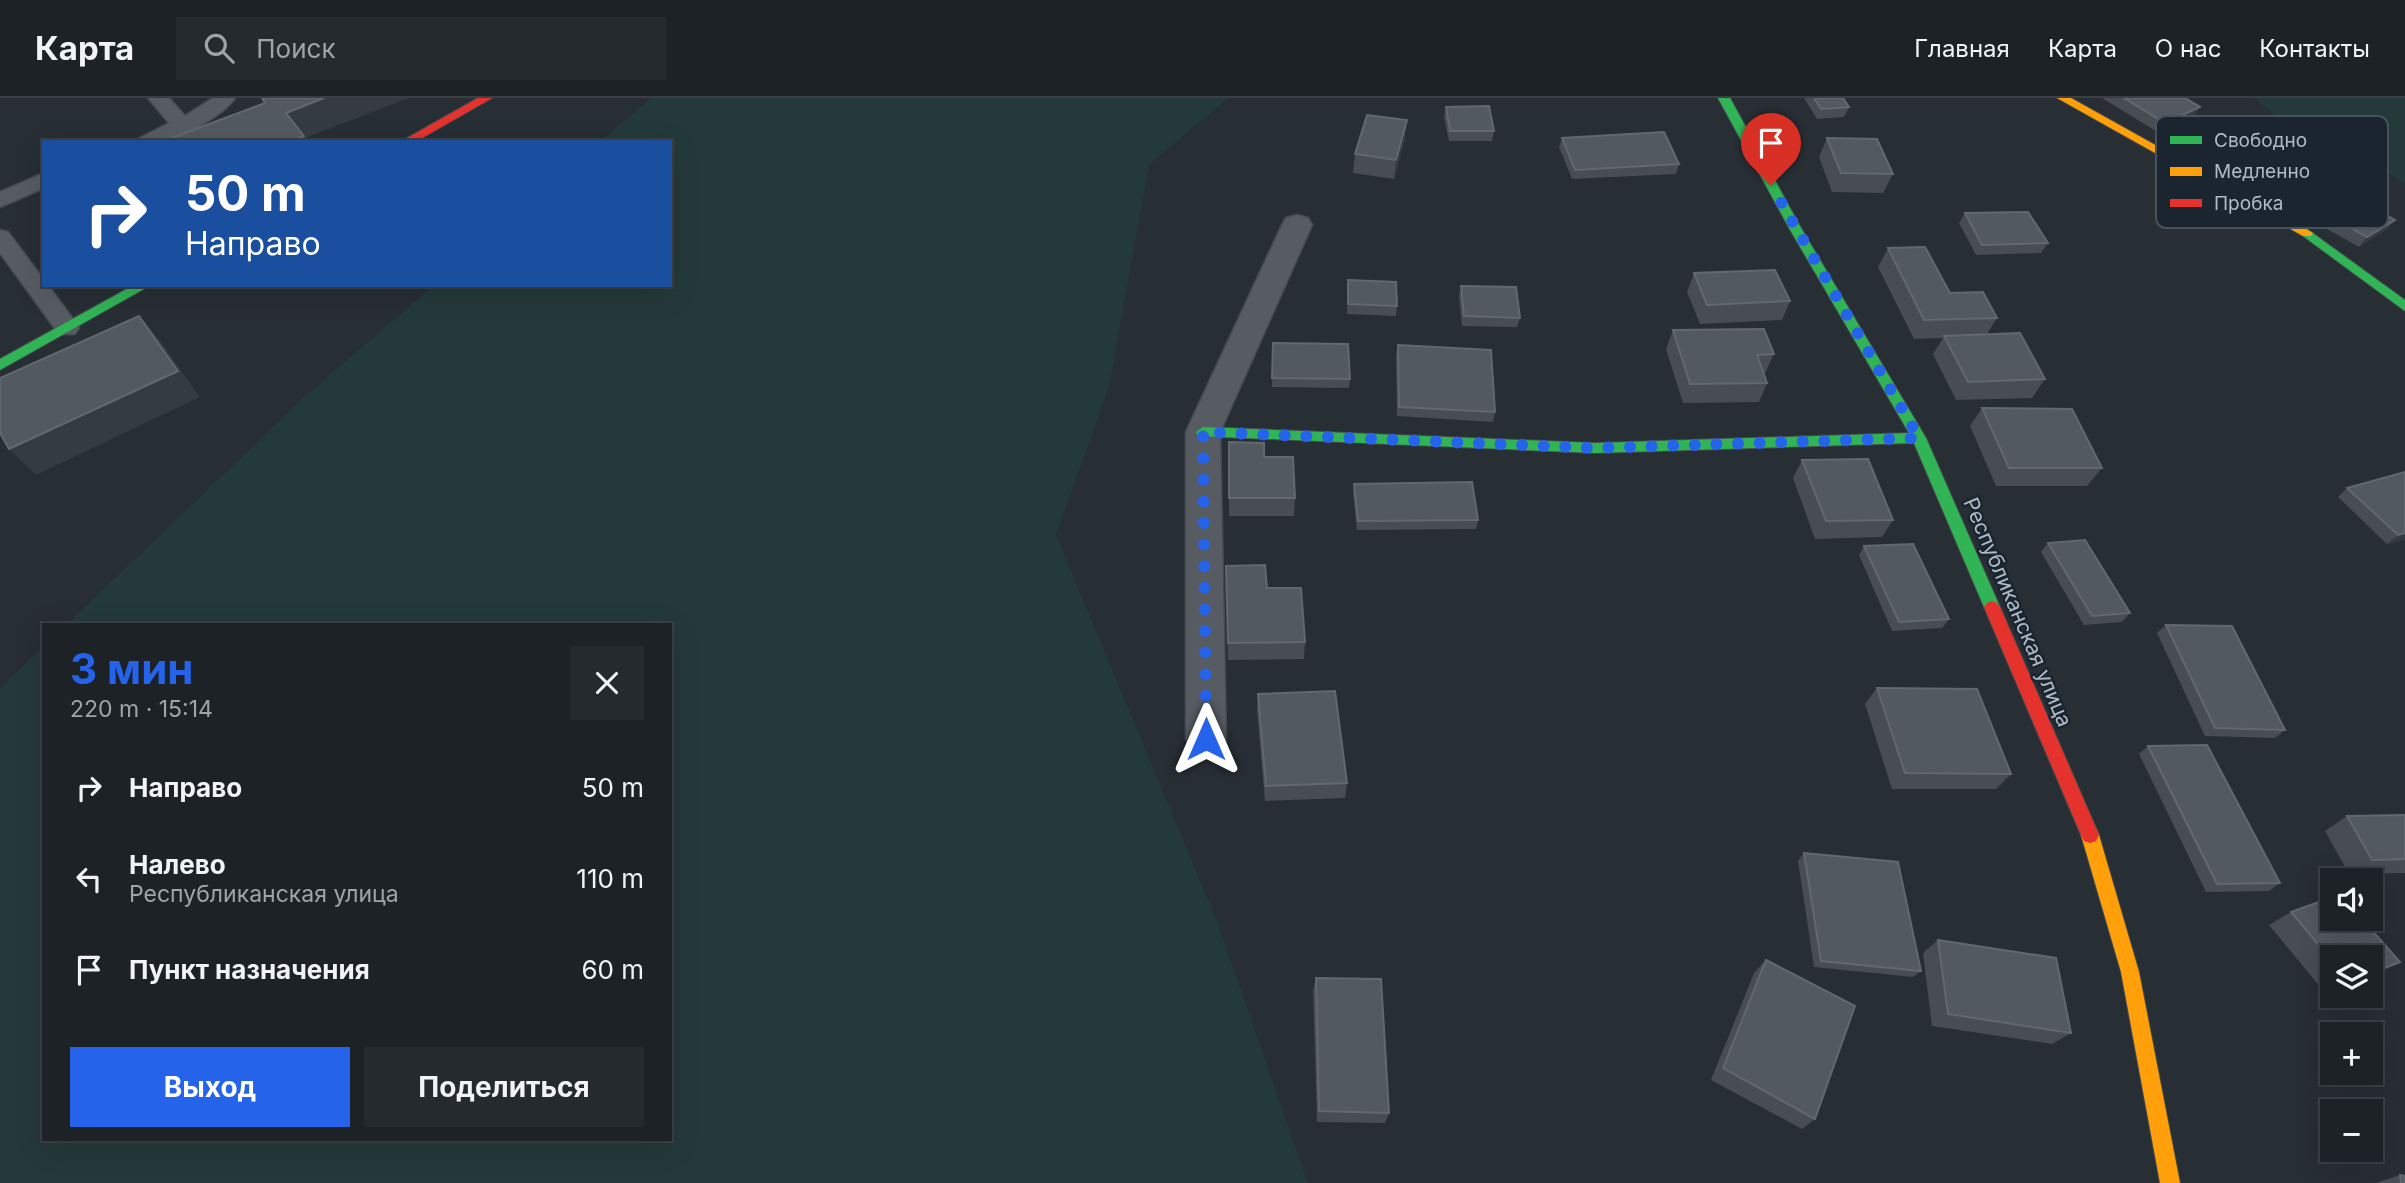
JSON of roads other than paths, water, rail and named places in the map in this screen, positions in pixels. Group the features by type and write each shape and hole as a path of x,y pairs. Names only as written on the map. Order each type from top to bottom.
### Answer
{"street":[{"path":"410,140 486,98"},
{"name":"Республиканская улица","path":"1724,98 1795,228 1919,438 2088,827 2130,972 2170,1183"},
{"path":"2063,98 2156,149"},
{"path":"1206,739 1203,432 1297,225"},
{"path":"2300,228 2405,307"},
{"path":"0,365 141,287"},
{"path":"1203,432 1595,448 1919,438"}],"lane":[{"path":"158,98 183,126"},
{"path":"147,140 206,114 225,98"},
{"path":"0,200 42,181"},
{"path":"0,237 67,328"}]}
